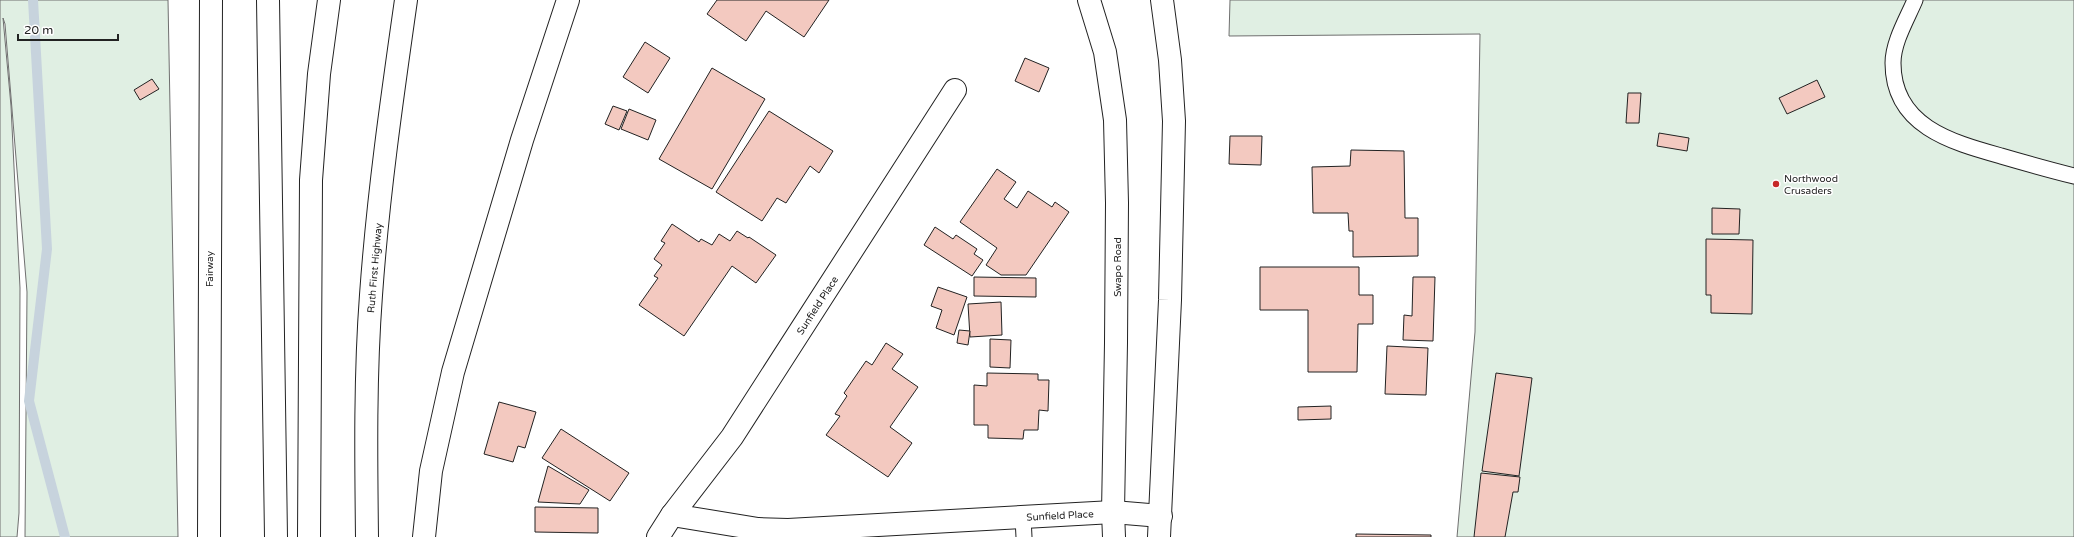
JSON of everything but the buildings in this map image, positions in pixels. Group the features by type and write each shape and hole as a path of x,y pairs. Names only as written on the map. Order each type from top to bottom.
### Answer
{"main road":[{"name":"Fairway","path":"209,537 211,0"},
{"path":"268,0 276,537"},
{"path":"308,537 310,180 319,74 329,0"},
{"name":"Ruth First Highway","path":"367,537 366,392 371,296 382,170 406,0"},
{"path":"424,537 431,471 453,372 522,140 568,0"},
{"name":"Swapo Road","path":"1089,0 1104,52 1114,120 1117,204 1112,512 1114,537"},
{"path":"1160,527 1170,300 1174,121 1170,60 1162,0"},
{"name":"Sunfield Place","path":"658,537 672,515 732,437 955,90"},
{"name":"Sunfield Place","path":"672,515 758,533 788,530 1024,527 1112,512 1160,527"}],"lane":[{"path":"1915,0 1900,34 1893,62 1895,85 1908,110 1928,128 1959,144 2074,176"}],"green space":[{"path":"0,0 168,0 178,537 25,537 27,292 5,24 3,18 11,106 20,288 19,513 17,537 0,537"},
{"name":"Northwood Crusaders","path":"1230,0 2074,0 2074,537 1457,537 1475,332 1480,34 1229,36"}],"waterway":[{"path":"33,0 47,249 29,401 65,537"}],"place":[{"name":"Northwood Crusaders","path":"1776,184"}]}
